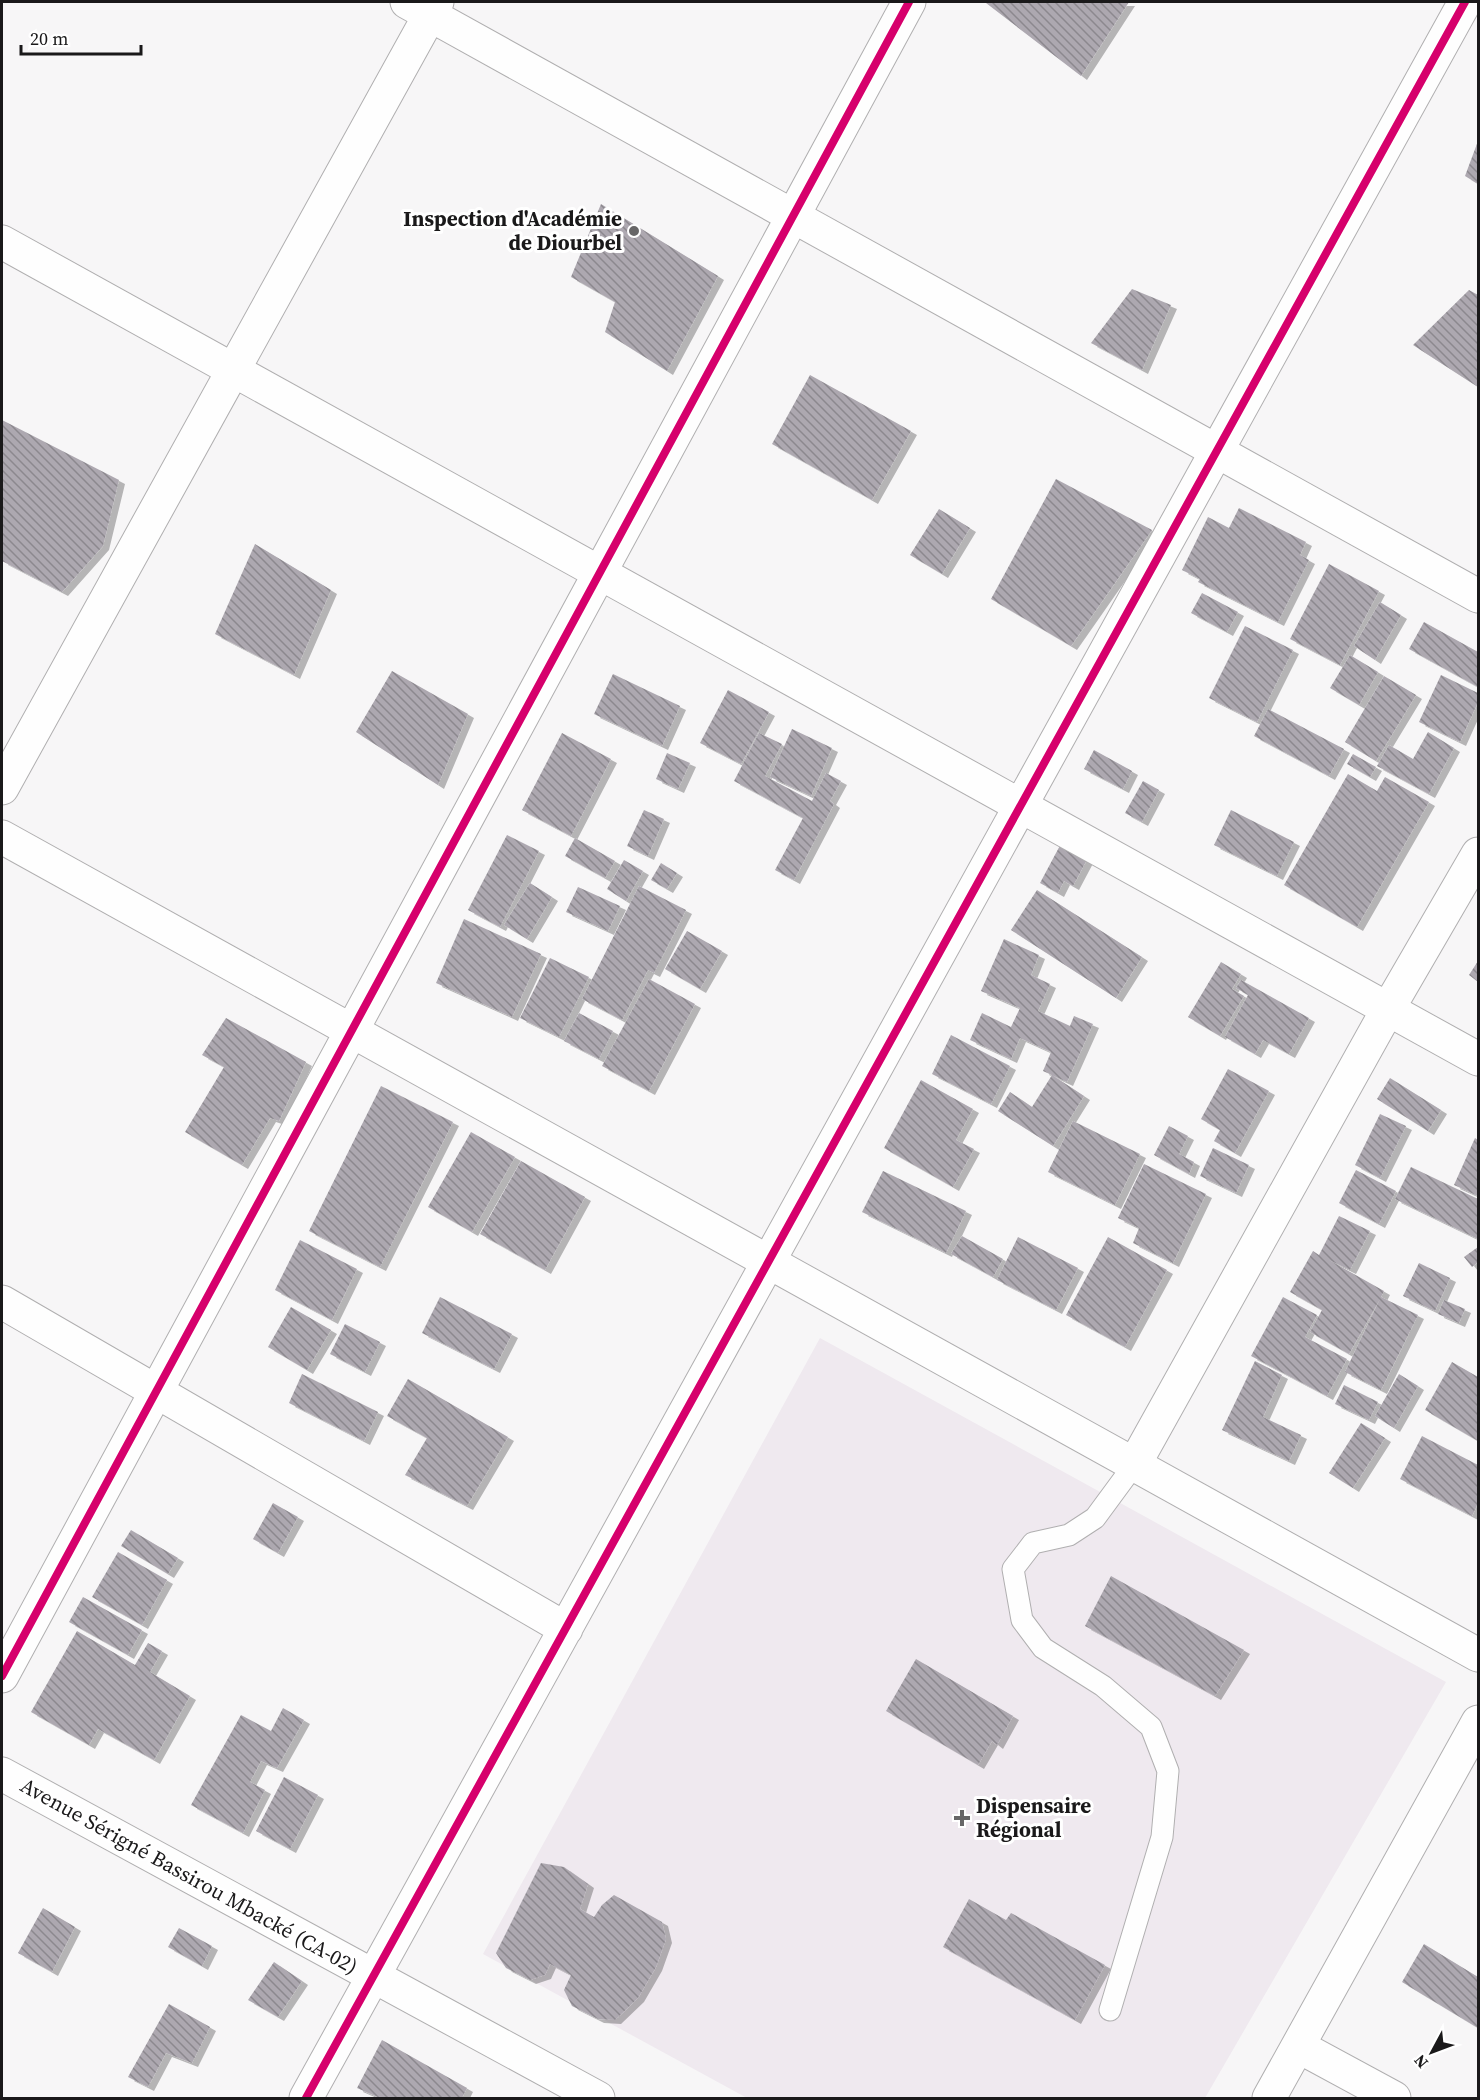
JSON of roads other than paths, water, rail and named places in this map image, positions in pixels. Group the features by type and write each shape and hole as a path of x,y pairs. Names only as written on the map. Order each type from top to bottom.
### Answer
{"street":[{"path":"2,1676 909,2"},
{"path":"306,2098 1465,2"},
{"path":"2,788 233,370 425,6 793,216 1479,596"},
{"path":"2,242 1479,1059"},
{"path":"2,837 1479,1655"},
{"path":"1134,1465 1388,1009 1479,854"},
{"path":"2,1302 566,1629"},
{"path":"1269,2098 1479,1722"},
{"name":"Avenue Sérigné Bassirou Mbacké (CA-02)","path":"2,1774 598,2098"},
{"path":"1298,2046 1394,2098"}],"lane":[{"path":"1110,2010 1162,1837 1168,1771 1151,1727 1104,1686 1043,1648 1022,1620 1013,1569 1033,1543 1069,1534 1095,1518 1134,1465"}],"place":[{"name":"Inspection d'Académie de Diourbel","path":"634,231"},
{"name":"Dispensaire Régional","path":"962,1818"}]}
